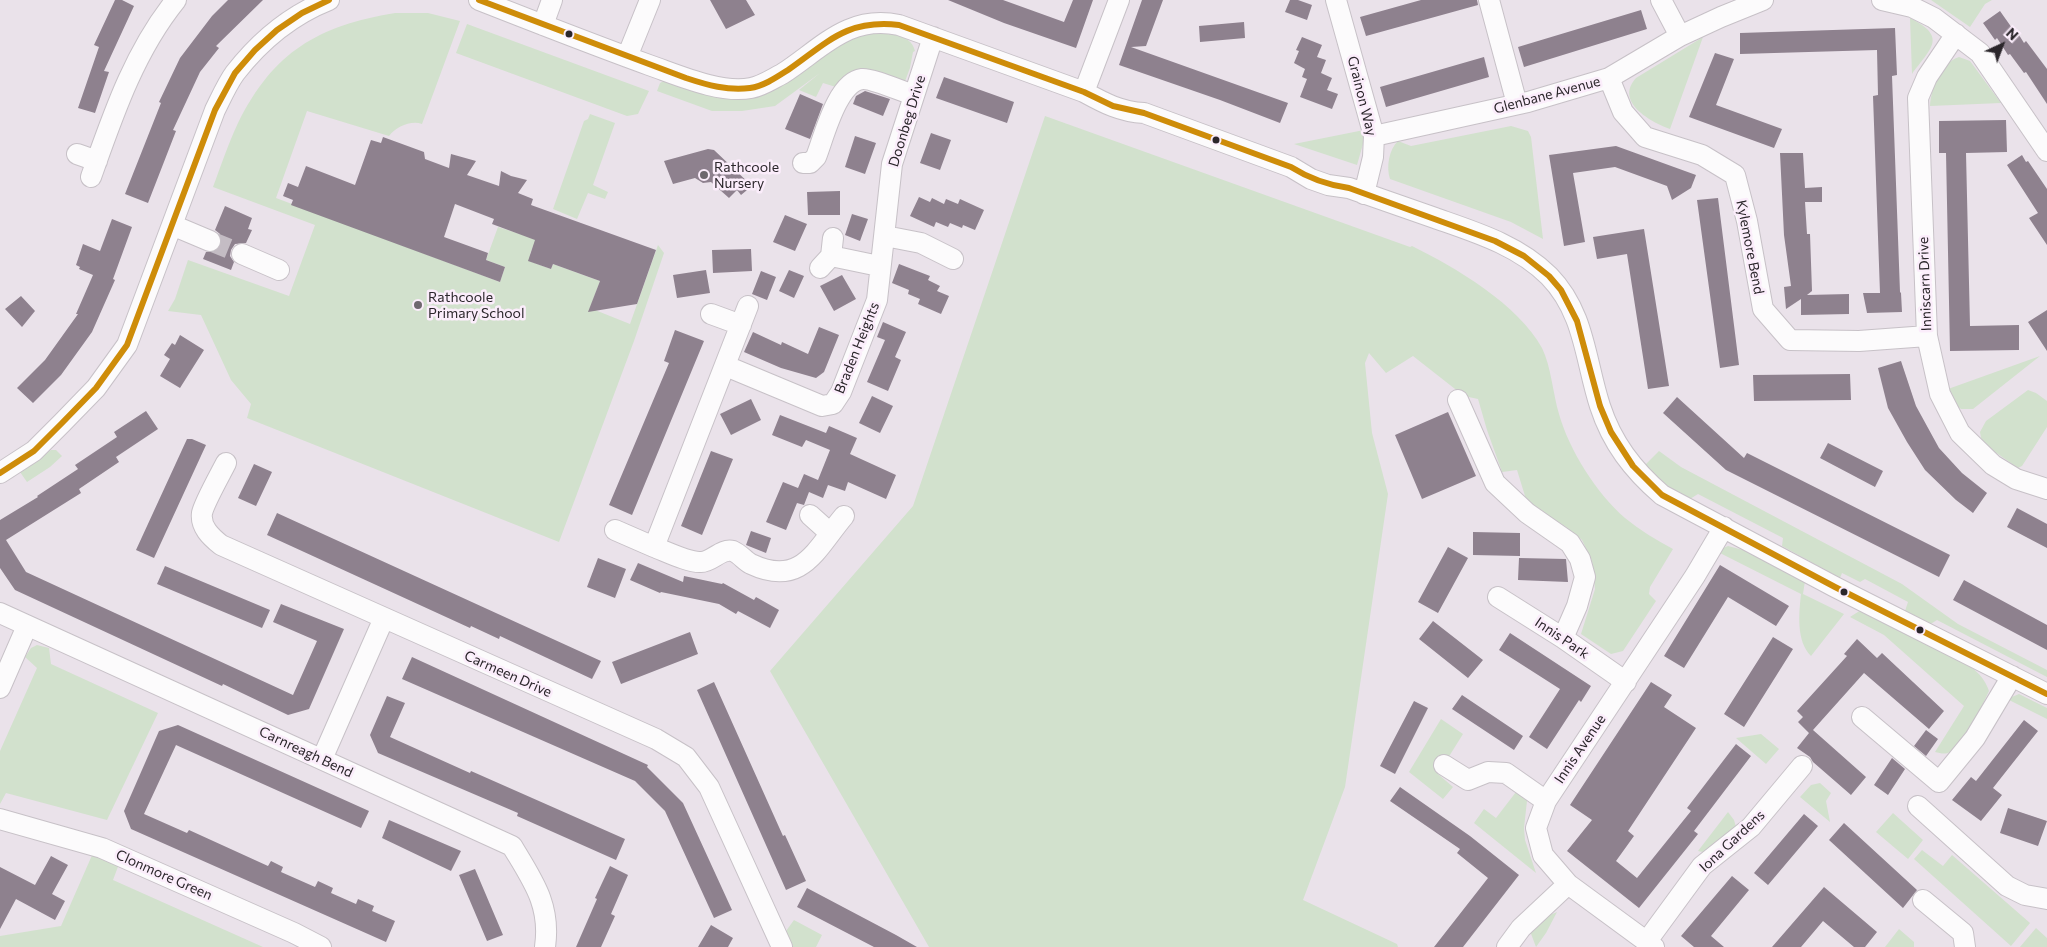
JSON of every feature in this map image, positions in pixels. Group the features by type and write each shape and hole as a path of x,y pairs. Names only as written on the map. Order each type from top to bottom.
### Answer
{"street":[{"path":"78,154 94,169 139,55 159,21 176,0"},
{"path":"0,472 34,451 62,423 96,388 127,345 215,110 234,74 269,36 298,16 329,0"},
{"path":"478,0 627,57 702,83 733,90 752,88 768,82 848,29 866,23 883,22 899,25 1084,92 1123,111 1153,117 1292,168 1328,186 1349,188 1486,236 1512,249 1549,276 1565,296 1576,318 1586,346 1600,405 1616,443 1628,462 1642,478 1662,495 2047,694"},
{"path":"542,25 552,0"},
{"path":"627,57 650,0"},
{"path":"1084,92 1119,0"},
{"name":"Grainon Way","path":"1336,0 1374,136 1373,157 1364,194"},
{"path":"1489,0 1517,104"},
{"path":"1661,0 1680,36"},
{"name":"Glenbane Avenue","path":"1374,136 1517,104 1609,78 1680,36 1720,17 1764,0"},
{"path":"1882,0 1912,7 1934,18 1980,53 2046,148"},
{"name":"Inniscarn Drive","path":"1956,34 1927,77 1918,98 1927,336 1940,394 1960,433 1993,465 2016,479 2047,489"},
{"name":"Doonbeg Drive","path":"885,236 892,164 933,37"},
{"name":"Kylemore Bend","path":"1609,78 1623,112 1645,137 1702,155 1735,175 1747,221 1762,310 1790,340 1859,340 1927,336"},
{"path":"803,164 810,163 816,157 838,99 852,83 861,79 871,80 914,96"},
{"path":"172,225 210,241"},
{"path":"885,236 920,244 953,259"},
{"name":"Braden Heights","path":"726,366 822,406 834,404 841,392 877,300 879,266 885,236"},
{"path":"242,254 279,270"},
{"path":"828,254 879,266"},
{"path":"654,547 748,306"},
{"path":"711,314 741,326"},
{"path":"1458,400 1495,484 1527,513 1570,543 1580,559 1585,577 1577,606 1563,638"},
{"name":"Carmeen Drive","path":"226,462 202,512 204,524 210,537 221,545 656,739 686,757 709,787 782,947"},
{"path":"810,515 830,533"},
{"path":"615,530 676,556 701,562 725,551 733,551 750,564 778,573 792,571 809,560 844,516"},
{"name":"Innis Avenue","path":"1651,944 1568,884 1542,855 1536,828 1546,801 1695,576 1724,527"},
{"name":"Innis Park","path":"1498,597 1563,638 1626,682"},
{"name":"Carnreagh Bend","path":"0,613 512,846 539,891 548,929 546,947"},
{"path":"322,759 384,618"},
{"path":"0,688 27,626"},
{"path":"2012,676 1975,738 1914,811 2007,886 2025,895 2047,899"},
{"path":"1862,717 1939,782"},
{"path":"1444,765 1468,780 1488,772 1506,773 1546,801"},
{"name":"Iona Gardens","path":"1651,944 1702,866 1751,827 1802,766"},
{"name":"Clonmore Green","path":"0,819 102,848 294,932 321,947"},
{"path":"1507,947 1521,928 1568,884"},
{"path":"1923,900 1963,933 1965,947"}],"green space":[{"path":"1931,0 1992,0 1985,4 1970,27"},
{"path":"395,13 428,13 460,21 422,124 404,125 389,136 307,111 276,198 500,282 505,267 486,260 498,227 520,234 529,211 553,220 533,247 530,254 535,256 532,262 551,269 553,264 600,281 590,308 630,324 658,245 664,253 634,341 559,542 247,418 251,404 231,380 201,315 168,311 175,299 188,260 289,296 315,225 213,187 238,123 267,77 283,60 301,46 321,35 343,26"},
{"path":"1910,18 1929,31 1932,37 1930,50 1912,74"},
{"path":"467,24 649,91 638,114 627,116 456,53"},
{"path":"869,33 896,35 908,40 912,45 915,51 913,52 904,84 839,88 823,83 816,97 799,90 820,73 775,106 742,111 712,111 657,91 660,83 667,79 696,91 728,99 763,95 847,40"},
{"path":"1703,37 1670,129 1645,116 1632,103 1629,95 1630,87 1636,78"},
{"path":"1959,57 1970,61 2001,103 1930,106 1932,92 1942,70"},
{"path":"590,114 615,123 593,185 608,192 605,199 588,193 577,219 553,209 584,121 588,119"},
{"path":"1045,116 1410,247 1412,246 1466,276 1485,289 1518,317 1532,332 1542,348 1548,363 1557,406 1564,428 1585,471 1594,484 1625,518 1648,535 1673,549 1650,587 1649,594 1656,601 1623,651 1611,654 1581,634 1595,589 1592,561 1582,540 1566,527 1521,499 1525,496 1517,470 1502,472 1478,399 1464,396 1413,356 1386,373 1369,353 1365,363 1372,433 1388,494 1345,787 1303,900 1397,944 1398,947 929,947 770,671 913,506"},
{"path":"1511,126 1528,131 1531,137 1543,239 1511,222 1390,179 1388,169 1389,158 1392,149 1398,141 1411,146"},
{"path":"1364,130 1363,144 1357,165 1294,144"},
{"path":"2040,356 1973,409 1961,409 1953,403 1948,389"},
{"path":"2028,390 2047,401 2047,427 2022,466 2018,468 1982,443 1980,432 1986,421"},
{"path":"51,450 56,450 62,456 50,467 27,482 20,472"},
{"path":"1659,451 1681,467 1902,584 1958,624 2047,670 2047,677 1937,620 1929,625 1905,611 1908,602 1865,579 1860,582 1842,573 1840,578 1782,546 1783,538 1698,494 1690,499 1667,486 1645,465"},
{"path":"1728,546 1747,551 1805,581 1803,594 1844,614 1811,656 1806,650 1801,635 1799,618 1801,594 1716,551"},
{"path":"1861,610 1971,667 1984,680 1989,691 1978,715 1956,748 1950,752 1944,754 1935,752 1964,706 1884,635 1850,617"},
{"path":"37,645 49,648 51,664 158,713 107,820 6,793 0,804 0,751 37,668 25,657 31,648"},
{"path":"2019,694 2047,708 2047,719 2007,699"},
{"path":"1441,719 1463,734 1438,774 1453,787 1443,799 1409,772"},
{"path":"1761,734 1779,749 1766,764 1736,738"},
{"path":"1820,783 1831,793 1826,801 1830,822 1800,797 1811,785"},
{"path":"1516,792 1527,801 1524,828 1525,840 1536,873 1474,823 1484,809 1496,818"},
{"path":"1728,812 1734,820 1736,827 1707,853 1698,851"},
{"path":"1893,813 1923,840 1908,859 1876,832"},
{"path":"1922,850 1943,866 1952,855 2030,923 2011,946 1914,859"},
{"path":"93,853 119,864 113,880 263,947 0,947 0,936 61,926"},
{"path":"1557,912 1536,947 1530,931 1545,917"},
{"path":"794,920 822,935 816,947 793,947 786,931"},
{"path":"2036,928 2047,938 2047,947 2020,947"},
{"path":"1899,929 1914,942 1914,947 1885,947"}],"building":[{"path":"115,0 122,0 134,6 104,71 109,72 95,113 78,108 99,47 94,45"},
{"path":"228,0 263,0 216,46 219,48 200,72 173,130 176,131 148,203 125,194 161,103 159,102 180,58 212,16"},
{"path":"710,0 746,0 755,15 726,29"},
{"path":"948,0 1003,0 1064,22 1073,0 1093,0 1076,48 1004,23"},
{"path":"1142,0 1163,0 1146,46 1131,47 1288,103 1280,123 1119,65"},
{"path":"1290,0 1298,0 1312,5 1307,20 1285,12"},
{"path":"1421,0 1477,0 1478,5 1366,36 1360,17"},
{"path":"1641,10 1647,29 1524,67 1518,47"},
{"path":"2000,11 2012,28 2014,27 2024,43 2026,41 2047,69 2047,104 2026,72 2024,73 2010,54 2008,55 1997,38 1995,40 1983,23"},
{"path":"1244,22 1245,38 1200,42 1199,26"},
{"path":"1895,28 1897,75 1892,76 1902,312 1867,313 1863,293 1880,293 1873,96 1878,95 1877,50 1740,54 1740,33"},
{"path":"1302,37 1322,45 1317,57 1326,60 1321,73 1332,78 1327,90 1338,94 1332,109 1300,97 1307,79 1302,77 1305,69 1294,63 1299,51 1296,50"},
{"path":"1715,53 1734,59 1716,105 1782,129 1774,148 1689,117"},
{"path":"1484,57 1489,77 1386,107 1380,87"},
{"path":"944,77 1014,102 1007,123 936,98"},
{"path":"865,91 890,99 883,116 853,104 856,96"},
{"path":"800,94 823,104 810,139 785,129"},
{"path":"2006,120 2007,152 1966,153 1970,326 2019,325 2019,350 1950,351 1946,153 1939,153 1939,121"},
{"path":"931,133 951,140 940,170 920,163"},
{"path":"855,136 876,143 865,174 845,167"},
{"path":"383,137 424,152 425,159 449,168 451,154 476,161 467,175 499,186 501,171 527,180 518,193 533,199 531,205 656,250 637,304 588,312 600,281 553,264 551,269 528,261 535,240 492,224 494,219 455,204 444,237 488,253 486,260 505,267 500,282 291,205 293,200 283,196 288,183 298,187 306,166 355,185 371,140 381,143"},
{"path":"1616,146 1696,175 1691,188 1672,200 1667,186 1615,167 1573,173 1585,242 1564,246 1549,155"},
{"name":"Rathcoole Nursery","path":"708,149 714,150 752,186 741,195 737,190 729,198 711,182 703,183 695,178 673,184 664,161"},
{"path":"1780,153 1803,153 1805,188 1822,187 1822,202 1805,202 1807,234 1810,234 1812,291 1807,295 1849,294 1849,314 1801,315 1801,299 1786,309 1784,287 1791,286 1784,235"},
{"path":"2022,155 2047,189 2047,245 2029,218 2038,213 2007,165"},
{"path":"840,191 840,215 808,215 807,192"},
{"path":"919,197 930,202 932,198 944,204 946,199 958,204 960,199 984,210 975,230 963,225 962,228 950,223 948,227 936,222 934,227 910,216"},
{"path":"1718,198 1739,365 1720,368 1697,200"},
{"path":"225,206 252,218 248,229 252,230 246,243 235,244 231,250 230,256 234,262 231,270 203,259 206,252 217,251 221,245 220,234 215,230"},
{"path":"852,214 868,219 860,241 845,235"},
{"path":"785,215 807,224 795,251 773,242"},
{"path":"112,219 132,227 113,279 115,280 92,332 61,375 33,403 17,388 45,360 78,314 76,314 93,275 79,269 80,267 76,265 83,244 100,251"},
{"path":"1644,229 1669,386 1648,389 1627,254 1597,259 1593,237"},
{"path":"751,249 752,271 713,273 712,250"},
{"path":"899,264 930,276 928,280 940,286 937,291 949,296 941,314 918,304 920,299 908,294 909,290 892,283"},
{"path":"706,270 710,293 677,298 673,275"},
{"path":"789,270 804,276 794,298 779,291"},
{"path":"761,271 776,277 767,300 752,294"},
{"path":"842,275 856,299 834,311 820,286"},
{"path":"21,296 35,311 22,327 5,309"},
{"path":"2047,310 2047,351 2028,322"},
{"path":"883,322 906,332 895,357 901,360 888,391 867,382 885,340 877,337"},
{"path":"819,327 839,335 824,372 816,378 781,368 744,352 753,332 781,345 782,342 808,354"},
{"path":"675,330 704,341 632,515 609,505 669,363 664,361"},
{"path":"180,335 204,350 180,388 160,376 170,359 164,355 172,343 175,345"},
{"path":"1901,361 1916,406 1939,448 1962,473 1987,493 1973,513 1956,500 1925,470 1888,408 1878,368"},
{"path":"1850,374 1851,400 1754,401 1753,375"},
{"path":"872,396 893,406 880,433 859,423"},
{"path":"1677,397 1744,458 1747,453 1950,555 1939,577 1726,470 1663,413"},
{"path":"751,399 761,420 731,435 720,414"},
{"path":"146,411 158,429 116,457 119,462 79,489 81,493 6,540 26,572 293,695 317,641 273,622 281,604 344,629 309,709 288,715 223,684 222,686 15,590 0,568 0,520 38,497 78,469 75,465 117,437 114,432"},
{"path":"1448,412 1476,476 1422,499 1395,435"},
{"path":"780,415 826,433 829,426 857,438 850,454 896,475 886,499 848,482 845,491 828,485 823,498 809,492 804,505 797,503 786,530 766,522 783,482 798,488 804,474 818,480 830,450 806,440 802,447 772,435"},
{"path":"187,439 192,439 206,445 154,558 136,550"},
{"path":"1828,443 1883,471 1875,487 1820,458"},
{"path":"711,451 733,459 702,535 681,526"},
{"path":"254,464 272,472 256,506 238,498"},
{"path":"2017,508 2047,524 2047,548 2007,527"},
{"path":"277,513 601,661 592,679 500,636 499,639 471,626 470,628 267,535"},
{"path":"751,531 771,538 766,553 746,545"},
{"path":"1473,532 1520,533 1520,556 1473,555"},
{"path":"1448,547 1468,558 1438,613 1418,602"},
{"path":"598,558 626,569 615,598 587,587"},
{"path":"1519,558 1566,559 1568,582 1518,580"},
{"path":"638,563 683,582 684,576 723,583 754,600 756,597 779,610 770,628 738,611 736,614 719,604 660,593 630,580"},
{"path":"1720,565 1789,606 1776,626 1728,597 1684,668 1664,656"},
{"path":"165,566 270,610 262,628 157,584"},
{"path":"1964,580 2047,625 2047,650 1953,600"},
{"path":"1433,621 1483,660 1468,678 1419,639"},
{"path":"690,632 698,654 621,684 612,662"},
{"path":"1510,633 1591,686 1581,702 1579,700 1547,749 1529,737 1560,689 1499,650"},
{"path":"1773,637 1793,649 1744,727 1724,714"},
{"path":"1857,639 1877,658 1882,653 1944,711 1929,729 1864,673 1813,730 1866,777 1851,795 1813,762 1810,757 1797,748 1809,733 1798,722 1803,717 1797,711 1847,656 1844,654"},
{"path":"412,657 648,765 647,767 683,803 732,910 714,918 665,811 635,781 402,679"},
{"path":"714,682 783,836 785,835 806,881 786,890 697,690"},
{"path":"1651,682 1672,695 1664,707 1696,728 1628,831 1634,836 1616,861 1637,878 1691,811 1687,808 1736,744 1751,756 1694,831 1698,834 1639,908 1567,851 1592,820 1570,805"},
{"path":"1462,695 1523,736 1514,750 1452,709"},
{"path":"387,696 405,703 390,737 625,839 616,860 517,816 518,813 378,753 370,735"},
{"path":"1414,701 1428,708 1395,774 1380,766"},
{"path":"2024,720 2038,731 1993,788 2002,795 1981,821 1952,800 1971,777 1976,781"},
{"path":"178,725 369,811 361,828 176,745 144,814 187,833 189,830 268,866 271,861 283,867 281,872 315,887 318,881 333,888 331,893 356,904 358,899 374,906 372,911 395,921 386,942 131,829 124,811 159,731"},
{"path":"1926,730 1938,739 1926,756 1914,746"},
{"path":"1892,758 1905,769 1888,795 1874,785"},
{"path":"1400,787 1470,836 1519,875 1463,947 1434,947 1488,878 1457,853 1460,849 1390,801"},
{"path":"2008,808 2047,821 2038,846 2000,833"},
{"path":"1804,814 1818,826 1768,885 1754,873"},
{"path":"389,820 461,851 451,871 382,838"},
{"path":"1844,823 1917,890 1903,908 1829,840"},
{"path":"51,856 68,865 52,894 65,901 55,920 16,899 0,929 0,867 35,885"},
{"path":"610,866 628,875 611,914 615,916 601,947 576,947 597,899 595,898"},
{"path":"475,869 503,935 487,941 459,875"},
{"path":"1732,876 1749,890 1711,936 1724,947 1694,947 1681,936"},
{"path":"1824,887 1877,932 1865,947 1854,947 1823,921 1801,947 1772,947"},
{"path":"807,888 917,947 874,947 797,907"},
{"path":"711,925 733,938 728,947 698,947"}],"tunnel":[{"path":"210,241 242,254"}],"transit line":[{"path":"0,473 34,451 62,423 96,388 127,345 215,110 235,73 255,50 277,30 302,13 329,0"},
{"path":"479,0 686,78 734,89 755,87 770,81 827,42 852,29 881,24 899,25 1084,92 1113,106 1144,113 1291,167 1319,181 1349,188 1495,241 1524,256 1549,276 1561,290 1577,321 1600,406 1611,432 1633,466 1662,495 1835,587 2047,694"}],"place":[{"name":"Rathcoole Nursery","path":"704,175"},
{"name":"Rathcoole Primary School","path":"418,305"}]}
